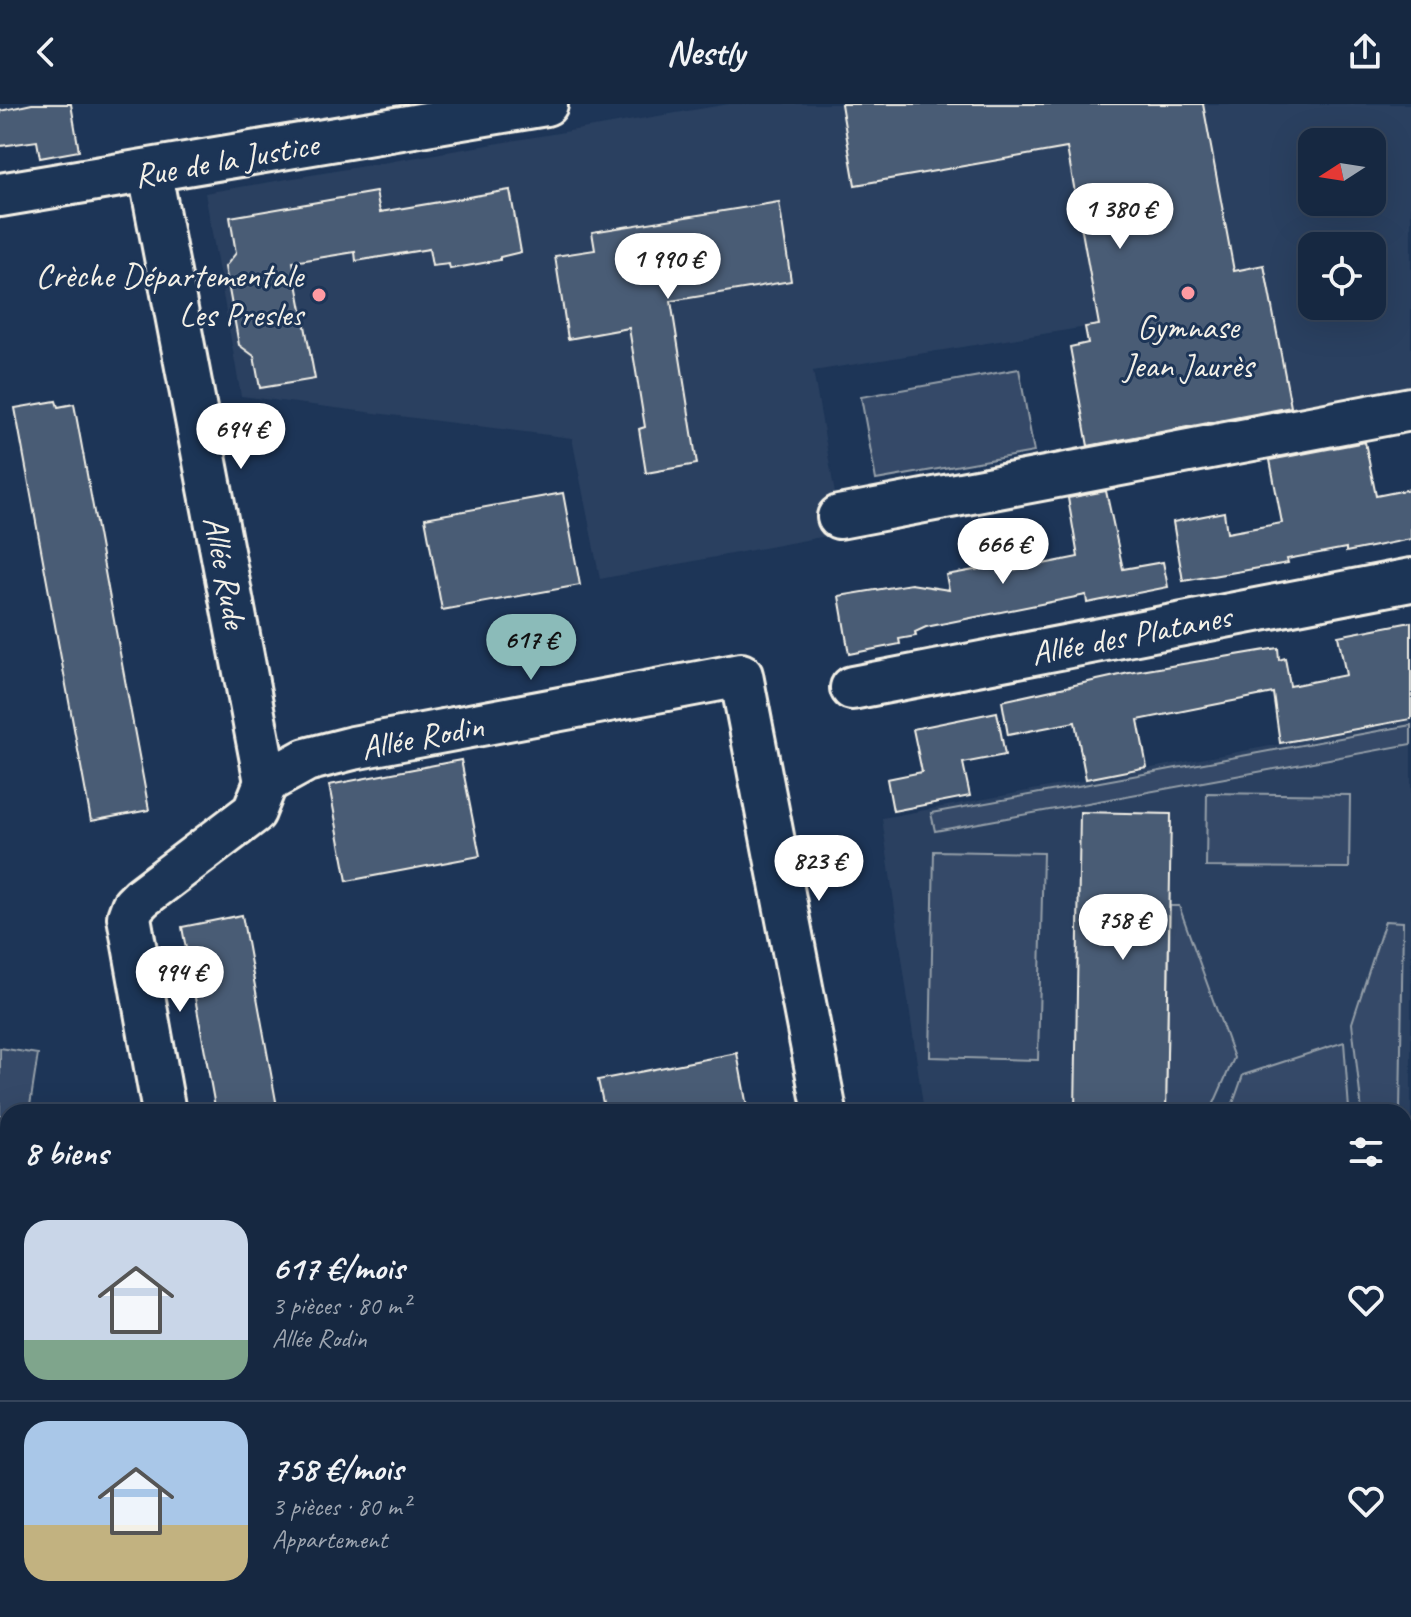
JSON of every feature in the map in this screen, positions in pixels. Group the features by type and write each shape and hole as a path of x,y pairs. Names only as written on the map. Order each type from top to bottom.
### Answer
{"street":[{"name":"Rue de la Justice","path":"0,195 150,173 546,104"},
{"name":"Allée Rude","path":"150,173 266,782"},
{"path":"839,517 1411,409"},
{"name":"Allée des Platanes","path":"852,688 1411,580"},
{"name":"Allée Rodin","path":"266,782 306,760 353,748 741,675 823,1104"},
{"path":"163,1104 130,928 133,906 254,812 266,782"}],"shaded area":[{"path":"729,104 1411,104 1411,397 1294,420 1264,266 1234,271 1208,131 1069,156 1099,325 813,371 842,533 600,579 572,438 241,396 205,193"},
{"path":"1019,369 1034,452 876,480 861,397"},
{"path":"1411,720 1411,1104 923,1104 882,818"},
{"path":"1411,725 1411,744 935,831 931,813"},
{"path":"1207,793 1350,795 1349,868 1206,867"},
{"path":"934,851 1043,853 1038,1060 930,1057"},
{"path":"1170,906 1179,906 1234,1058 1214,1104 1166,1104"},
{"path":"1385,921 1403,922 1400,1104 1361,1104 1352,1023"},
{"path":"1344,1042 1349,1104 1233,1104 1243,1075"},
{"path":"0,1048 38,1054 30,1104 0,1104"}],"building":[{"path":"32,104 71,104 79,151 40,158 37,141 0,146 0,111"},
{"name":"Gymnase Jean Jaurès","path":"841,104 1203,104 1234,271 1264,265 1291,407 1088,446 1070,347 1088,343 1085,327 1099,325 1067,148 855,185"},
{"path":"510,190 521,252 500,257 500,260 450,269 449,264 432,266 429,249 356,261 355,252 293,262 315,379 260,388 254,356 239,345 225,267 236,253 230,217 376,192 380,212"},
{"path":"779,202 791,281 671,301 697,464 646,473 639,429 645,427 629,328 568,339 555,256 595,250 592,232"},
{"path":"56,401 58,407 74,404 149,810 91,821 15,408"},
{"path":"1365,442 1376,496 1411,489 1411,539 1346,552 1346,548 1287,559 1288,563 1183,581 1173,522 1224,512 1227,533 1282,523 1270,460"},
{"path":"1106,491 1123,569 1163,562 1168,587 1087,603 1086,595 926,627 915,632 916,636 899,639 900,644 849,654 839,596 911,584 949,590 946,575 997,566 998,573 1078,557 1068,498"},
{"path":"563,493 580,585 442,610 425,518"},
{"path":"1411,622 1411,719 1280,743 1273,693 1138,720 1147,767 1086,779 1075,722 1008,735 1002,701 1129,673 1278,648 1279,660 1285,658 1290,686 1346,675 1338,636"},
{"path":"997,712 1005,755 963,763 970,796 893,811 887,779 922,772 913,729"},
{"path":"461,760 480,856 347,881 329,785"},
{"path":"1080,812 1171,814 1166,1104 1075,1104"},
{"path":"242,915 277,1104 215,1104 182,927"},
{"path":"737,1053 747,1104 603,1104 598,1080"}],"place":[{"name":"Gymnase Jean Jaurès","path":"1188,293"},
{"name":"Crèche Départementale Les Presles","path":"319,295"}]}
